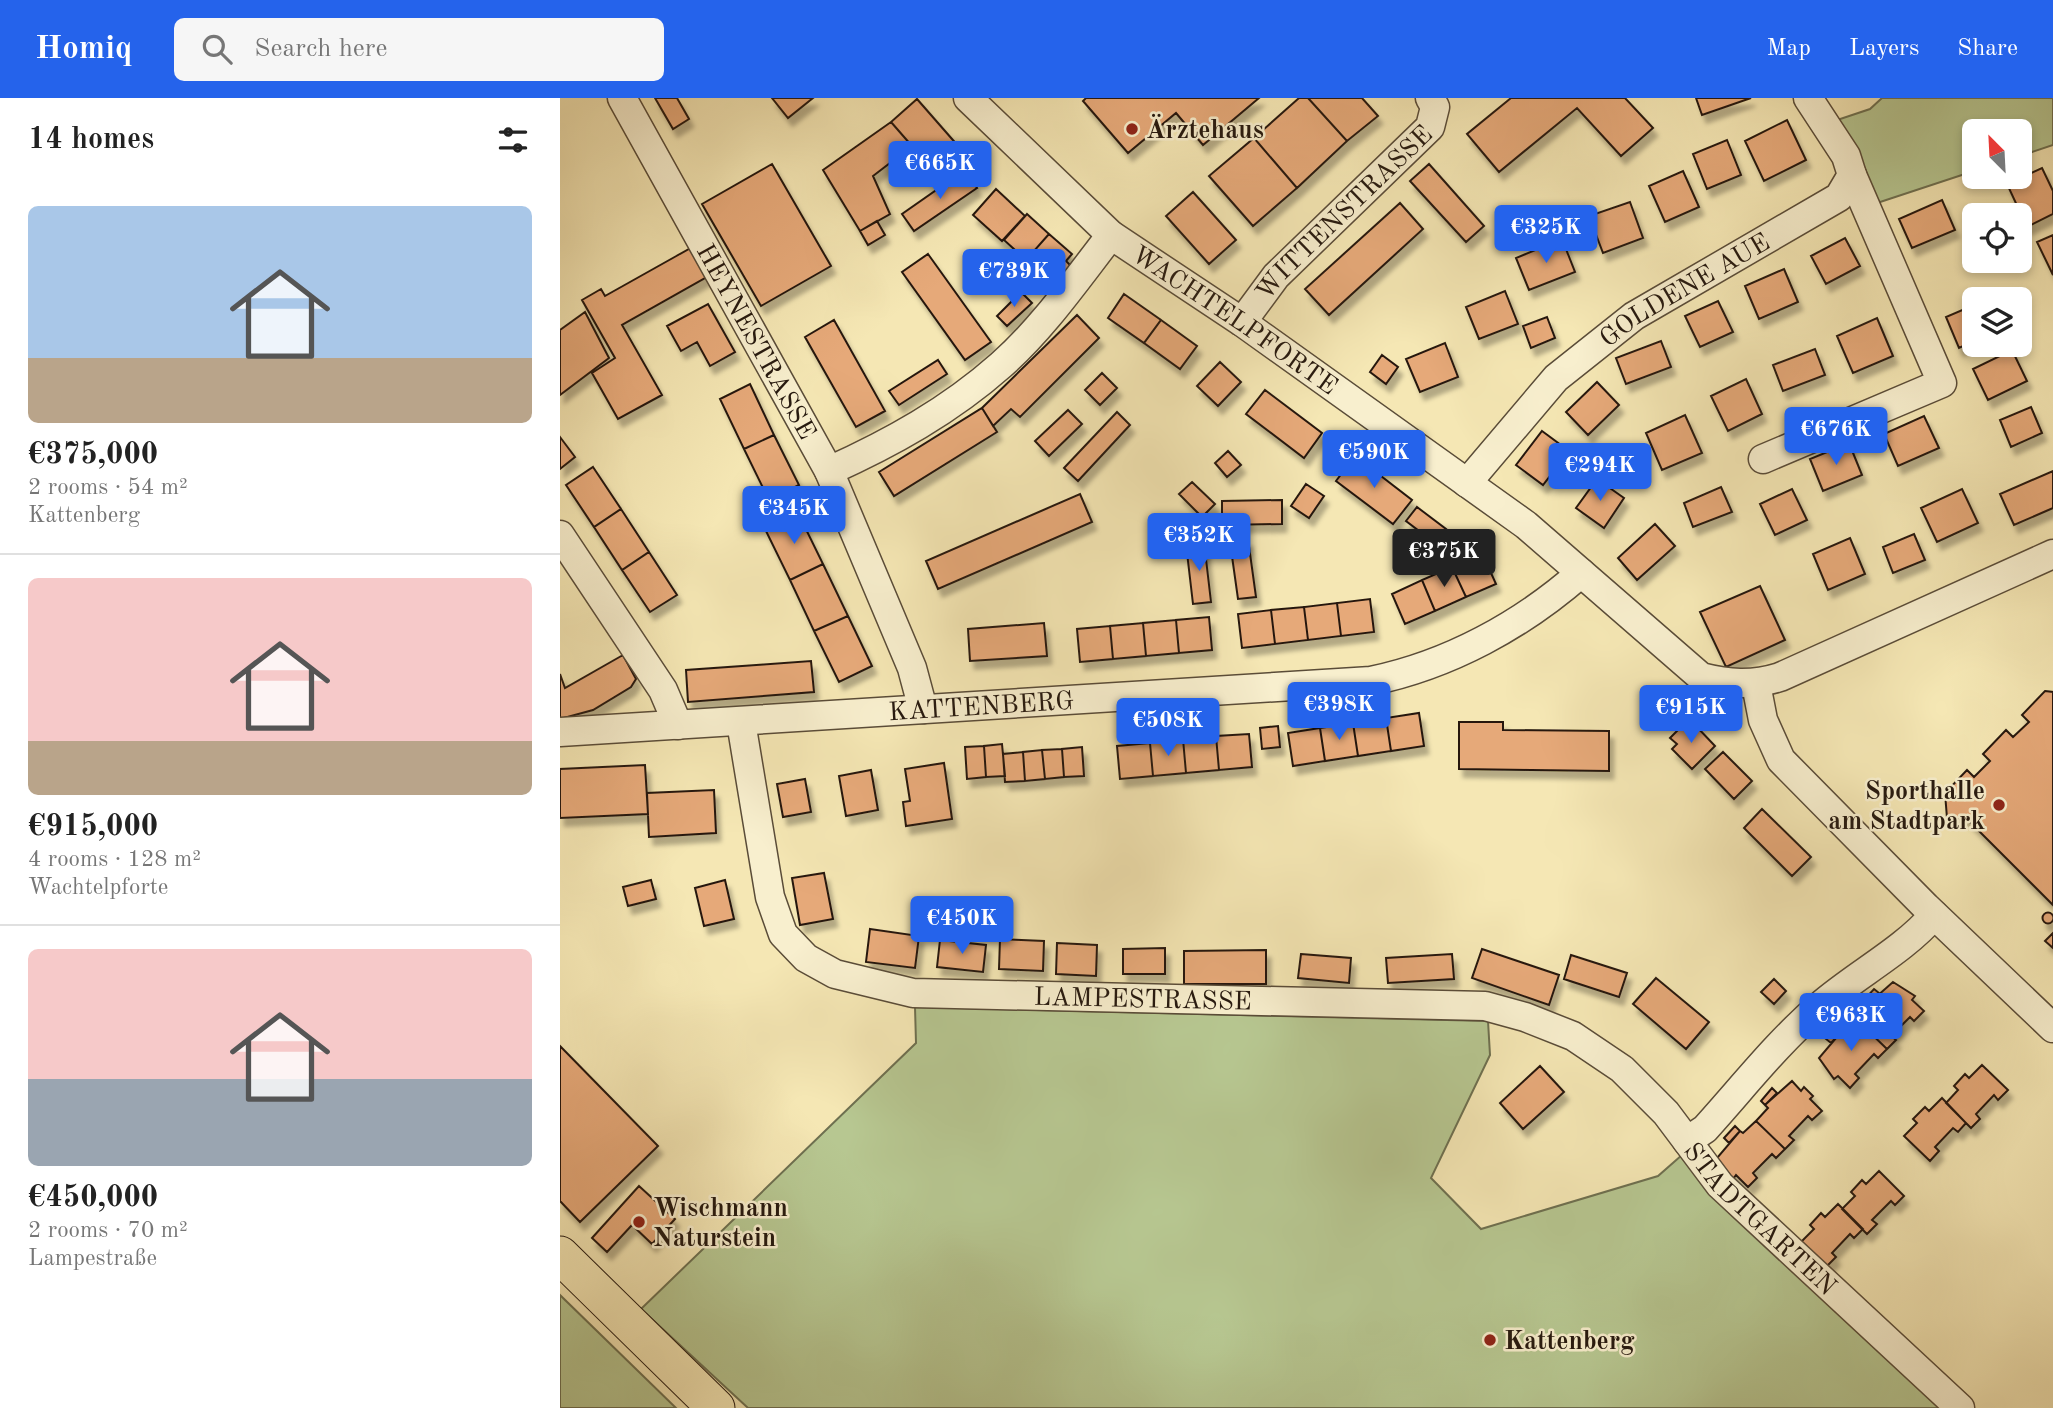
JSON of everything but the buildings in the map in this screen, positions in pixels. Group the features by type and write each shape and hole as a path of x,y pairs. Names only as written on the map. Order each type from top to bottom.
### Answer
{"main road":[{"path":"560,1255 716,1408"}],"street":[{"name":"HEYNESTRASSE","path":"622,98 829,471 912,668 923,709"},
{"name":"WACHTELPFORTE","path":"968,98 1111,236 1242,323 1527,525 1700,677 1727,683 1755,684"},
{"name":"WITTENSTRASSE","path":"1242,323 1276,276 1430,127 1435,107 1430,98"},
{"path":"1763,459 1942,383 1852,176 1846,156 1808,98"},
{"name":"GOLDENE AUE","path":"1467,483 1556,378 1634,316 1839,197 1852,176"},
{"path":"829,471 875,450 936,416 1002,365 1052,311 1111,236"},
{"path":"560,535 663,690 678,725"},
{"path":"2053,554 1780,677 1755,684 1763,720 1781,760 1934,915 2053,1028"},
{"name":"KATTENBERG","path":"560,732 1371,681 1411,673 1449,658 1543,604 1581,573"},
{"name":"LAMPESTRASSE","path":"741,722 770,897 783,934 806,958 835,974 913,993 935,995 1485,1006 1573,1035 1622,1069 1643,1088 1687,1141"},
{"name":"STADTGARTEN","path":"1934,915 1918,933 1856,976 1799,1024 1706,1129 1687,1141 1720,1185 1960,1408"}],"green space":[{"path":"1882,98 2053,98 2053,145 2032,152 2032,119 1962,119 1962,175 1865,207 1825,124 1870,109"},
{"name":"Kattenberg","path":"915,1007 1488,1021 1490,1055 1431,1178 1481,1229 1658,1176 1691,1147 1956,1408 748,1408 641,1309 916,1043"},
{"path":"560,1295 676,1408 560,1408"}],"place":[{"name":"Ärztehaus","path":"1132,129"},
{"name":"Sporthalle am Stadtpark","path":"1999,805"},
{"name":"Wischmann Naturstein","path":"639,1222"},
{"name":"Kattenberg","path":"1490,1340"}]}
